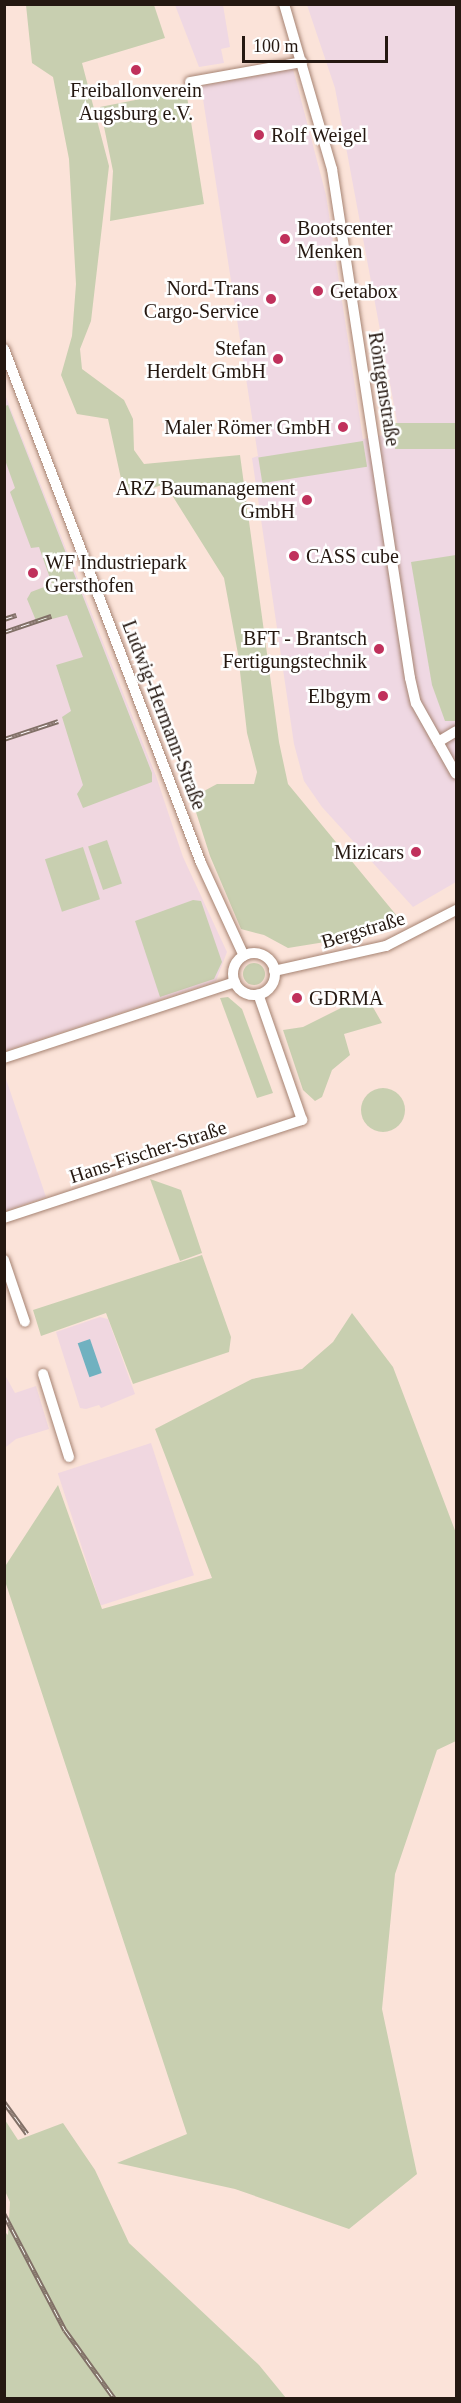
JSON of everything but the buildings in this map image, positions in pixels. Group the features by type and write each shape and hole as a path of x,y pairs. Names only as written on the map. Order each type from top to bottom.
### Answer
{"street":[{"name":"Röntgenstraße","path":"284,4 332,169 410,678 417,703 456,774"},
{"path":"190,82 302,62"},
{"name":"Ludwig-Hermann-Straße","path":"4,349 201,863 244,956"},
{"path":"438,742 456,731"},
{"name":"Bergstraße","path":"274,971 386,946 456,910"},
{"path":"244,956 264,956 274,971 272,985 258,994 248,994 235,982 235,966 244,956"},
{"path":"4,1058 235,982"},
{"name":"Hans-Fischer-Straße","path":"4,1218 302,1120 258,994"},
{"path":"4,1260 26,1322"},
{"path":"43,1374 69,1457"}],"shaded area":[{"path":"175,5 223,5 230,47 221,49 224,63 199,67"},
{"path":"307,5 456,5 456,882 413,907 322,807 304,781 294,744 252,458 258,456 201,86 293,69 326,195 363,439 399,432 335,88"},
{"path":"4,392 156,776 183,857 227,952 216,981 5,1051"},
{"path":"5,1076 46,1197 4,1211"},
{"path":"100,1317 108,1319 135,1394 101,1408 99,1405 86,1409 80,1408 56,1332"},
{"path":"5,1375 15,1393 36,1386 49,1429 16,1439 6,1447"},
{"path":"151,1443 194,1575 101,1605 58,1473"}],"green space":[{"path":"26,5 154,5 165,38 82,63 109,166 91,321 80,349 82,369 124,400 133,419 134,450 144,464 240,455 279,742 288,784 397,916 325,942 288,948 264,935 241,929 210,856 195,809 204,791 217,784 254,784 257,772 247,733 238,654 224,578 165,484 125,497 108,419 77,414 61,375 72,336 76,284 69,159 53,77 32,63"},
{"path":"186,90 204,204 110,221 113,171 100,107"},
{"path":"8,405 152,773 152,782 83,808 77,794 83,785 62,717 71,711 56,665 83,657 67,615 37,623 27,599 31,592 52,584 39,547 31,548 10,492 15,488 5,460 5,406"},
{"path":"395,423 456,423 456,449 395,449"},
{"path":"363,441 367,467 262,483 258,458"},
{"path":"456,555 456,720 445,721 432,685 411,562"},
{"path":"107,840 122,883 103,890 88,847"},
{"path":"83,847 100,899 62,912 45,859"},
{"path":"193,900 201,901 222,962 214,979 160,997 135,921"},
{"path":"250,963 258,963 265,970 265,978 258,985 250,985 243,978 243,970"},
{"path":"228,997 242,1009 273,1093 257,1098 220,998"},
{"path":"359,999 370,1002 382,1023 344,1034 350,1055 332,1070 322,1097 315,1101 303,1090 283,1030 303,1027"},
{"path":"383,1088 398,1095 405,1110 398,1125 383,1132 368,1125 361,1110 368,1095"},
{"path":"150,1179 181,1190 202,1253 180,1261"},
{"path":"202,1255 231,1337 229,1352 133,1384 106,1313 41,1336 33,1310"},
{"path":"352,1313 393,1367 456,1533 456,1741 437,1750 395,1874 382,2009 417,2174 349,2229 235,2189 117,2163 187,2134 5,1581 4,1568 58,1485 102,1609 212,1578 155,1429 252,1379 302,1369 333,1342"},
{"path":"5,2120 18,2140 63,2123 95,2170 129,2243 259,2365 286,2398 5,2398 4,2231 8,2235 10,2202 5,2191"}],"water":[{"path":"90,1339 102,1373 89,1377 78,1343"}],"railway":[{"path":"4,619 16,615"},
{"path":"4,632 51,616"},
{"path":"4,739 58,721"},
{"path":"4,2102 27,2134"},
{"path":"4,2214 65,2330 114,2398"}],"place":[{"name":"Freiballonverein Augsburg e.V.","path":"136,70"},
{"name":"Rolf Weigel","path":"259,135"},
{"name":"Bootscenter Menken","path":"285,239"},
{"name":"Getabox","path":"318,291"},
{"name":"Nord-Trans Cargo-Service","path":"271,299"},
{"name":"Stefan Herdelt GmbH","path":"278,359"},
{"name":"Maler Römer GmbH","path":"343,427"},
{"name":"ARZ Baumanagement GmbH","path":"307,500"},
{"name":"CASS cube","path":"294,556"},
{"name":"WF Industriepark Gersthofen","path":"33,573"},
{"name":"BFT - Brantsch Fertigungstechnik","path":"379,649"},
{"name":"Elbgym","path":"383,696"},
{"name":"Mizicars","path":"416,852"},
{"name":"GDRMA","path":"297,998"}]}
